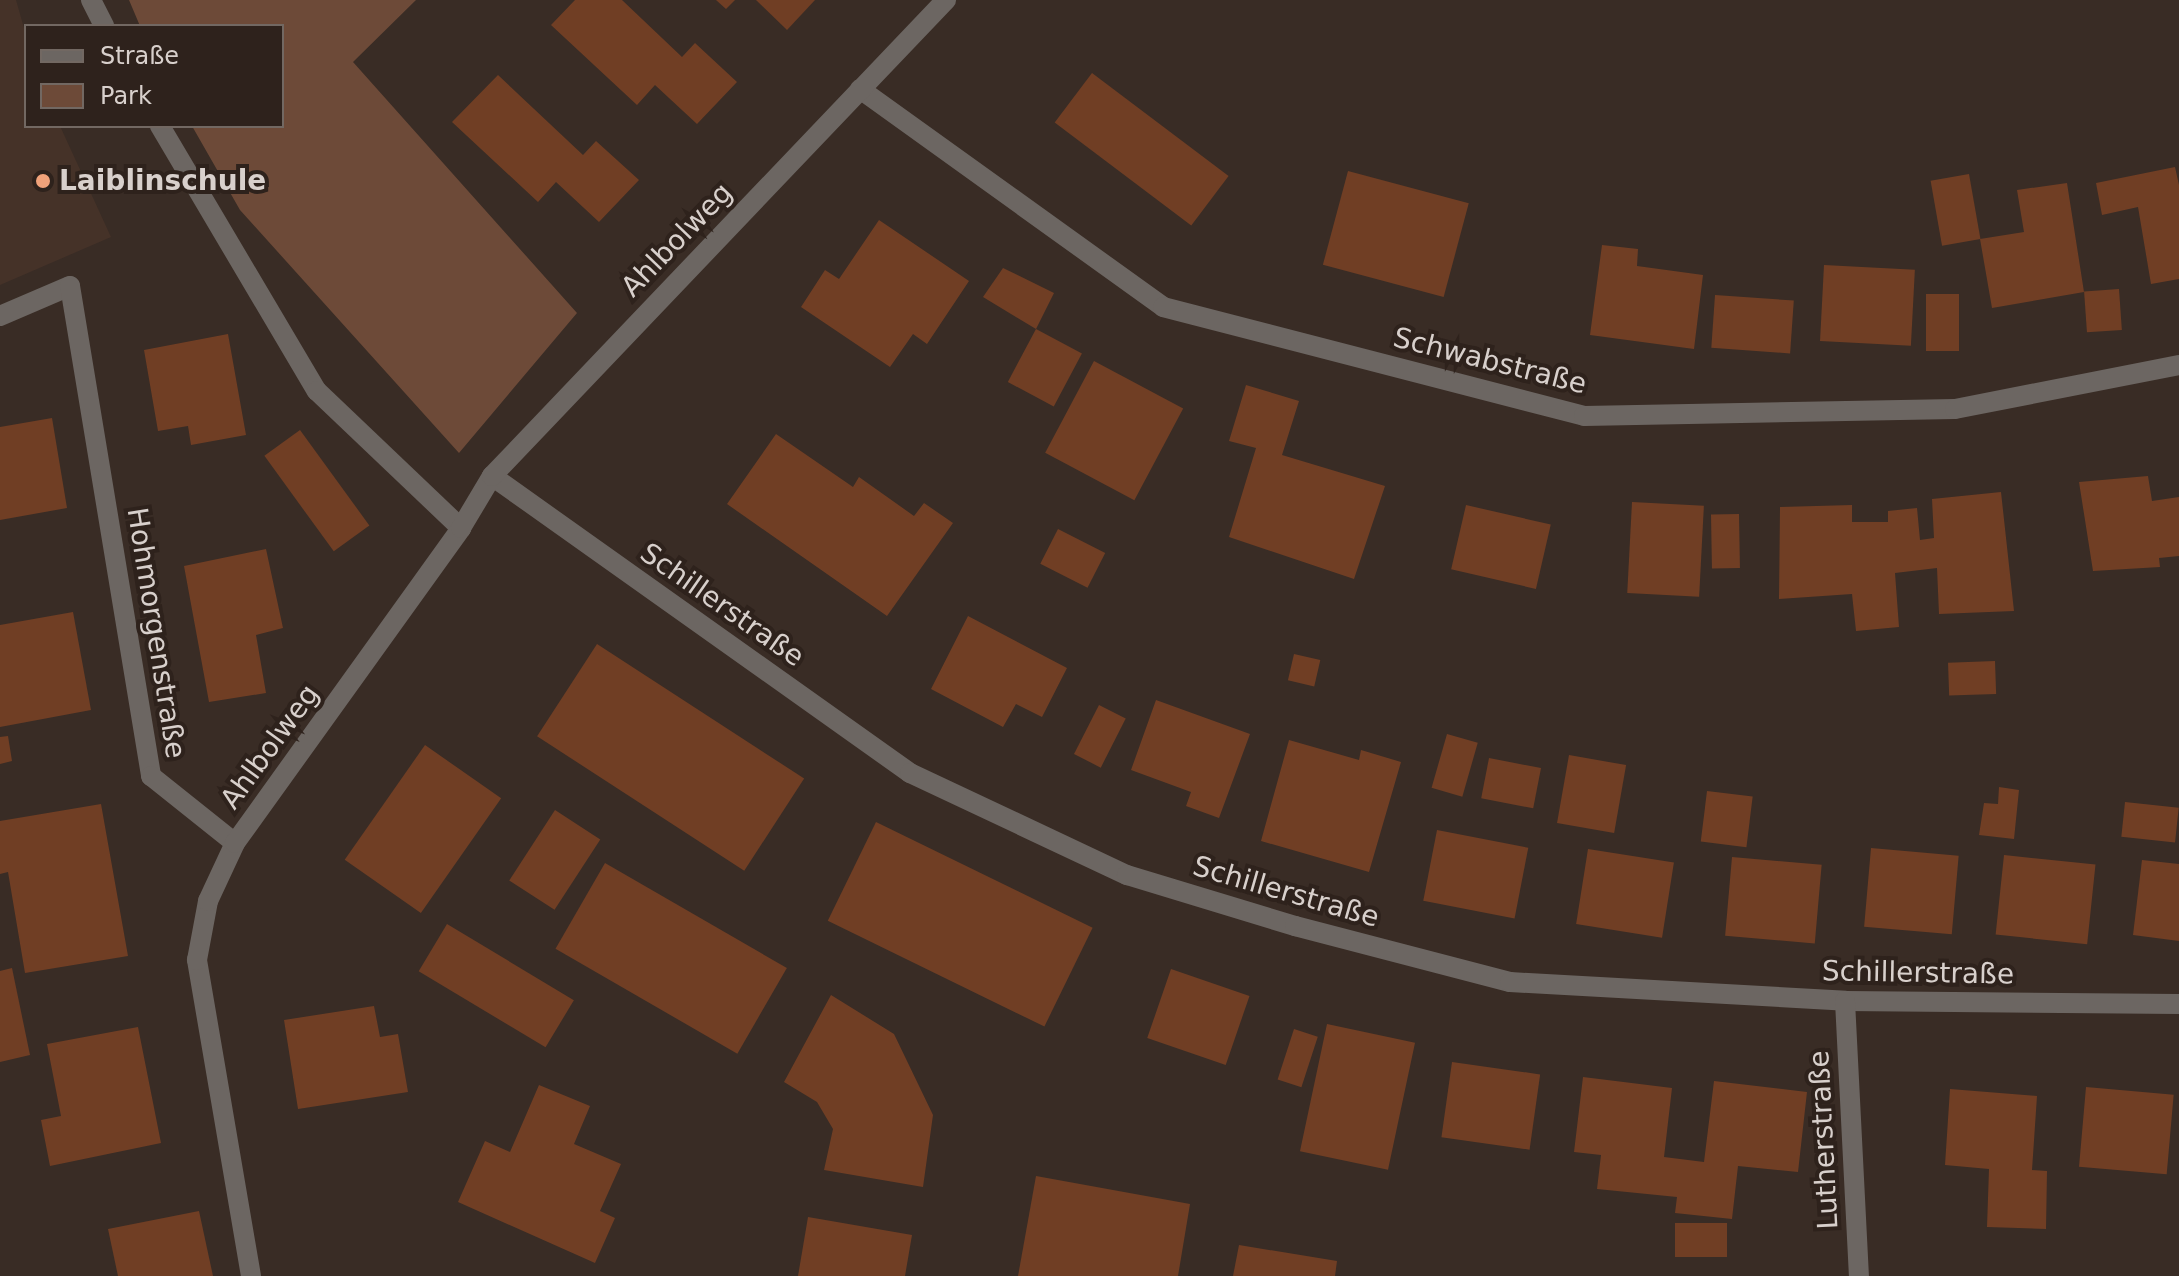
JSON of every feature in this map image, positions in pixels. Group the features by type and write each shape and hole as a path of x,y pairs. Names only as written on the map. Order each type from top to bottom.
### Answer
{"street":[{"path":"91,0 103,24"},
{"name":"Ahlbolweg","path":"235,843 461,528 492,476 946,0"},
{"name":"Schwabstraße","path":"860,89 1163,307 1584,416 1955,409 2179,365"},
{"path":"161,128 317,391 461,528"},
{"name":"Hohmorgenstraße","path":"0,316 70,286 151,776 235,843"},
{"name":"Schillerstraße","path":"492,476 910,773 1127,875 1295,926 1510,982 1845,1001 2179,1004"},
{"path":"235,843 208,901 197,960 251,1276"},
{"name":"Lutherstraße","path":"1845,1001 1859,1276"}],"shaded area":[{"name":"Laiblinschule","path":"0,0 16,0 24,28 24,128 61,128 111,237 0,285"}],"green space":[{"path":"129,0 416,0 353,62 577,313 459,453 240,210 193,128 284,128 284,24 139,24"}],"building":[{"path":"575,0 622,0 682,57 695,43 737,82 697,124 655,85 637,105 551,25"},
{"path":"716,0 735,0 726,9"},
{"path":"756,0 815,0 787,30"},
{"path":"1092,73 1229,176 1191,225 1055,123"},
{"path":"498,75 583,155 596,141 639,180 599,222 556,182 538,202 452,122"},
{"path":"2175,167 2179,185 2179,279 2151,284 2138,207 2102,215 2096,183"},
{"path":"1348,171 1469,203 1444,297 1323,265"},
{"path":"1969,174 1980,239 1942,246 1931,181"},
{"path":"2067,183 2084,292 1992,308 1980,239 2024,232 2017,190"},
{"path":"879,220 969,281 927,344 913,334 890,367 801,307 825,270 839,279"},
{"path":"1602,245 1638,249 1637,266 1703,275 1694,349 1590,335"},
{"path":"1824,265 1915,270 1911,346 1820,341"},
{"path":"1003,268 1054,293 1036,329 983,297"},
{"path":"2119,289 2122,330 2087,332 2084,291"},
{"path":"1926,294 1959,294 1959,351 1926,351"},
{"path":"1715,295 1794,301 1790,353 1711,348"},
{"path":"1036,329 1082,353 1054,406 1008,382"},
{"path":"228,334 246,435 191,445 188,426 158,431 144,350"},
{"path":"1094,361 1183,408 1134,500 1045,453"},
{"path":"1246,385 1299,401 1282,455 1385,486 1354,579 1229,537 1256,448 1229,441"},
{"path":"52,418 67,508 0,520 0,427"},
{"path":"300,430 369,525 334,551 264,456"},
{"path":"776,434 853,487 859,477 914,516 924,503 953,523 887,616 727,504"},
{"path":"2148,476 2152,501 2179,497 2179,556 2159,558 2160,567 2093,571 2079,482"},
{"path":"2001,492 2014,611 1939,614 1937,568 1895,573 1899,627 1856,631 1852,594 1779,599 1780,507 1852,505 1852,522 1888,522 1888,511 1917,508 1920,540 1934,538 1932,499"},
{"path":"1632,502 1704,506 1699,597 1627,593"},
{"path":"1466,505 1551,525 1536,589 1451,569"},
{"path":"1711,514 1739,514 1740,568 1712,568"},
{"path":"1058,529 1105,553 1088,588 1040,564"},
{"path":"266,549 283,628 256,635 266,693 209,702 184,566"},
{"path":"73,612 91,710 0,727 0,625"},
{"path":"968,616 1067,668 1042,717 1016,704 1003,727 931,689"},
{"path":"597,644 804,779 744,871 537,736"},
{"path":"1294,654 1320,660 1314,686 1288,680"},
{"path":"1995,661 1996,694 1949,696 1948,663"},
{"path":"1156,700 1250,734 1219,818 1186,806 1191,792 1131,770"},
{"path":"1099,705 1126,719 1101,768 1074,754"},
{"path":"1447,734 1478,743 1462,797 1432,788"},
{"path":"8,736 12,761 0,764 0,737"},
{"path":"1289,740 1359,760 1361,750 1401,762 1369,872 1261,841"},
{"path":"425,745 501,798 421,913 345,860"},
{"path":"1569,755 1626,765 1614,833 1557,823"},
{"path":"1489,758 1541,768 1533,808 1481,798"},
{"path":"1999,787 2019,790 2014,839 1979,835 1984,803 1998,804"},
{"path":"1707,791 1753,797 1746,847 1701,842"},
{"path":"2125,802 2179,808 2175,842 2121,837"},
{"path":"101,804 128,956 25,973 8,872 0,874 0,821"},
{"path":"555,810 600,839 555,910 509,880"},
{"path":"876,822 1093,928 1044,1027 828,921"},
{"path":"1437,830 1528,848 1515,918 1423,901"},
{"path":"1871,848 1959,856 1952,934 1864,927"},
{"path":"1588,849 1674,863 1662,938 1576,924"},
{"path":"2004,855 2095,865 2087,944 1996,935"},
{"path":"1732,857 1822,865 1815,944 1725,936"},
{"path":"2142,860 2179,864 2179,941 2133,935"},
{"path":"605,863 787,968 737,1054 556,949"},
{"path":"447,924 574,1000 546,1047 419,971"},
{"path":"12,968 30,1055 0,1062 0,971"},
{"path":"1171,969 1249,996 1226,1065 1147,1038"},
{"path":"831,995 894,1034 933,1115 923,1187 824,1170 833,1129 817,1102 784,1082"},
{"path":"374,1006 380,1037 398,1034 408,1092 298,1109 284,1020"},
{"path":"1327,1024 1415,1043 1388,1170 1300,1151"},
{"path":"138,1027 161,1143 50,1166 41,1120 61,1116 47,1044"},
{"path":"1294,1029 1318,1037 1301,1087 1278,1079"},
{"path":"1452,1062 1540,1074 1530,1150 1441,1137"},
{"path":"1583,1077 1672,1088 1664,1157 1704,1162 1714,1081 1807,1092 1798,1172 1738,1166 1732,1219 1675,1213 1677,1197 1597,1189 1601,1155 1574,1152"},
{"path":"539,1085 590,1106 574,1144 621,1164 600,1211 615,1218 595,1263 458,1202 485,1141 510,1152"},
{"path":"2086,1087 2174,1095 2167,1174 2079,1167"},
{"path":"1950,1089 2037,1096 2032,1170 2047,1171 2046,1229 1987,1227 1989,1169 1945,1165"},
{"path":"1036,1176 1190,1204 1178,1276 1018,1276"},
{"path":"199,1211 213,1276 118,1276 108,1229"},
{"path":"808,1217 912,1235 905,1276 798,1276"},
{"path":"1675,1223 1727,1223 1727,1257 1675,1257"},
{"path":"1239,1245 1337,1261 1335,1276 1233,1276"}],"place":[{"name":"Laiblinschule","path":"43,181"}]}
